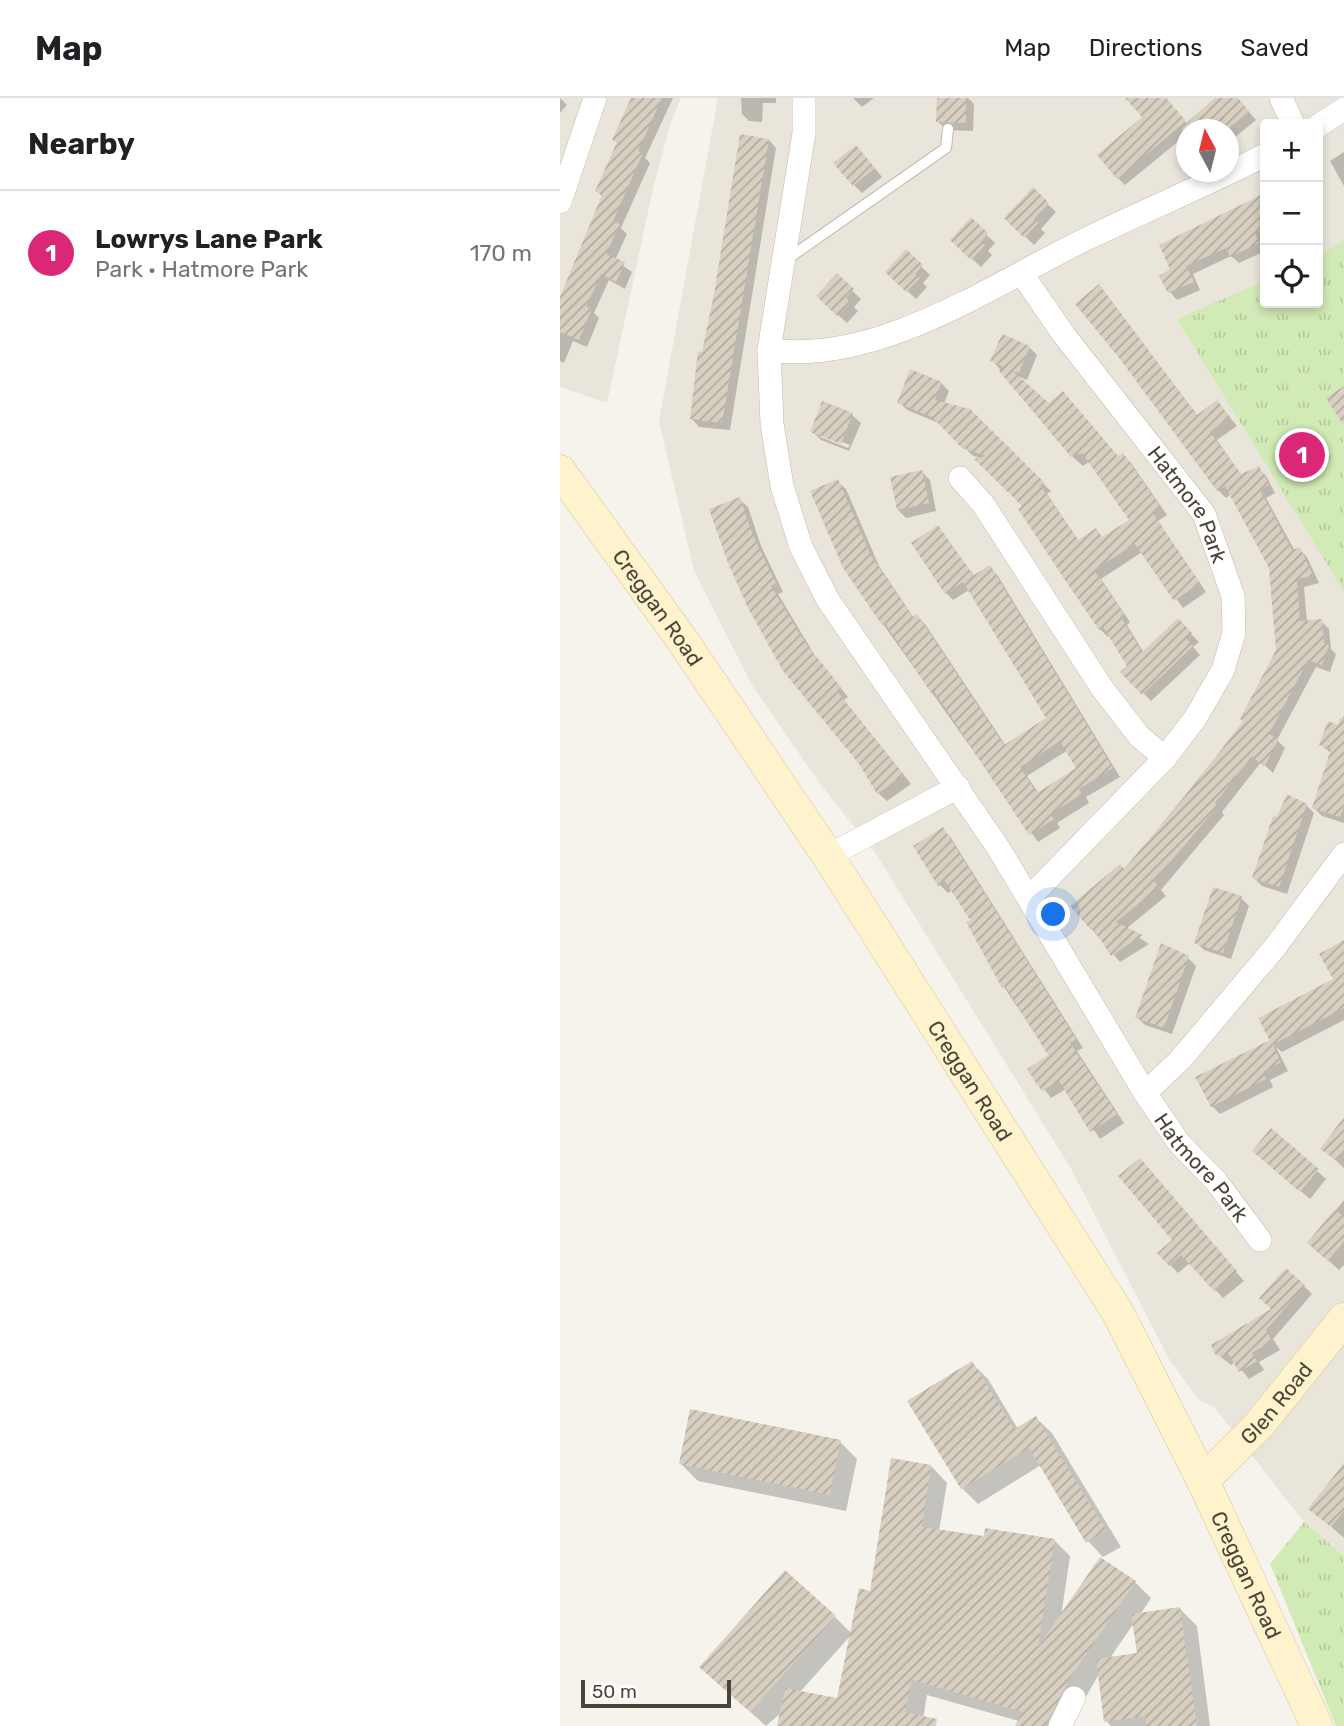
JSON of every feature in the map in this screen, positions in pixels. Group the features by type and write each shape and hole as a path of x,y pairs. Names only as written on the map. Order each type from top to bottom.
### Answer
{"main road":[{"name":"Creggan Road","path":"560,471 685,644 828,856 1118,1313 1203,1481 1317,1726"},
{"name":"Glen Road","path":"1203,1481 1259,1425 1344,1319"}],"street":[{"path":"560,202 595,98"},
{"name":"Hatmore Park","path":"804,98 804,133 769,350 772,424 782,486 801,547 828,600 958,787 1030,898 1145,1093 1179,1143 1216,1181 1260,1240"},
{"path":"1281,98 1291,119"},
{"path":"1323,123 1344,109"},
{"path":"769,350 822,352 849,348 941,313 1022,274 1070,247 1260,157"},
{"name":"Hatmore Park","path":"1022,274 1064,335 1204,514 1233,596 1234,633 1223,670 1196,718 1165,758 1030,898"},
{"path":"960,478 983,504 1102,688 1139,736 1165,758"},
{"path":"828,856 958,787"},
{"name":"Hatmore Park","path":"1145,1093 1180,1060 1267,956 1344,854"},
{"path":"1060,1726 1074,1698"}],"lane":[{"path":"784,262 946,148 948,129"}],"shaded area":[{"path":"560,98 681,98 671,122 654,184 607,403 560,387"},
{"path":"718,98 1344,98 1344,1556 1304,1522 1215,1408 1198,1399 1169,1359 1070,1167 876,854 820,784 752,685 694,571 659,421"}],"green space":[{"path":"1344,240 1344,592 1177,319 1260,283 1260,308 1323,308 1323,254"},
{"path":"1304,1522 1344,1556 1344,1726 1336,1726 1270,1564"}],"building":[{"path":"631,98 662,98 638,151 643,153 613,221 620,224 606,254 625,262 616,282 601,274 586,307 592,308 579,340 560,332 560,297 602,195 595,191 617,142 612,140"},
{"path":"937,98 966,98 966,123 936,122"},
{"path":"1125,98 1166,98 1184,119 1176,119 1176,129 1117,179 1097,155 1142,117"},
{"path":"1215,98 1238,98 1249,111 1239,120 1191,119"},
{"path":"740,134 769,139 722,423 690,419 698,351 702,352 714,294"},
{"path":"856,145 875,168 853,186 833,163"},
{"path":"1033,187 1049,203 1034,219 1038,223 1024,238 1004,218"},
{"path":"1260,195 1260,230 1255,233 1259,243 1230,257 1226,248 1186,266 1194,282 1168,293 1159,276 1170,269 1159,245"},
{"path":"971,217 988,233 981,242 985,245 971,260 950,240"},
{"path":"906,249 923,265 915,274 920,278 906,292 885,272"},
{"path":"837,273 854,289 846,298 851,302 837,316 816,296"},
{"path":"1099,284 1197,415 1217,400 1230,417 1210,432 1241,474 1259,466 1269,485 1260,490 1292,550 1300,547 1313,576 1297,579 1300,621 1322,619 1324,643 1329,645 1322,665 1308,660 1269,734 1279,739 1264,767 1252,756 1215,803 1218,806 1154,881 1159,887 1116,922 1143,935 1111,956 1093,928 1091,930 1070,906 1120,864 1124,869 1189,792 1243,721 1240,719 1276,650 1269,568 1225,486 1217,491 1120,359 1075,304"},
{"path":"1002,334 1030,346 1019,373 1013,371 1049,403 1063,391 1118,456 1123,453 1160,506 1152,512 1200,583 1174,601 1135,544 1094,570 1124,614 1120,616 1142,652 1178,618 1192,633 1186,638 1193,646 1142,695 1120,672 1127,666 1103,627 1099,630 1018,509 1022,506 974,459 986,456 962,448 932,417 897,403 910,369 942,382 935,400 970,409 1045,483 1040,485 1078,540 1096,528 1102,537 1129,520 1082,453 1071,457 999,371 1004,367 990,361"},
{"path":"1344,386 1344,426 1326,398"},
{"path":"822,401 853,413 841,444 810,432"},
{"path":"922,470 929,503 897,510 890,477"},
{"path":"838,479 871,556 913,617 917,614 1004,745 1046,718 963,582 990,565 1113,768 1079,789 1082,794 1050,814 1054,819 1029,835 934,691 931,693 885,623 882,625 843,568 810,491","holes":["1060,741 1076,768 1037,793 1020,767"]},
{"path":"740,497 753,536 776,583 771,586 806,644 841,687 837,691 904,775 877,794 859,764 783,671 748,608 728,563 709,509"},
{"path":"938,525 973,575 945,594 911,543"},
{"path":"1340,718 1344,719 1344,806 1340,817 1312,808 1331,749 1319,745 1328,721 1338,725"},
{"path":"1287,794 1307,804 1279,887 1252,878 1273,816 1277,817"},
{"path":"943,827 1076,1039 1070,1043 1117,1114 1090,1132 1059,1081 1042,1091 1027,1069 1048,1055 1005,986 1002,988 966,922 970,920 945,881 938,886 913,846"},
{"path":"1213,887 1242,896 1223,953 1194,943"},
{"path":"1344,940 1344,1008 1272,1045 1258,1018 1333,979 1319,954"},
{"path":"1161,943 1189,956 1164,1028 1135,1018"},
{"path":"1270,1040 1281,1062 1263,1072 1266,1079 1211,1107 1195,1077"},
{"path":"1344,1117 1344,1151 1337,1161 1320,1149"},
{"path":"1271,1128 1319,1169 1300,1192 1252,1151"},
{"path":"1140,1158 1237,1271 1214,1291 1181,1255 1169,1266 1157,1253 1172,1240 1118,1176"},
{"path":"1335,1209 1344,1217 1344,1241 1328,1261 1307,1243"},
{"path":"1286,1268 1305,1285 1266,1330 1272,1341 1252,1353 1257,1361 1239,1372 1228,1353 1221,1357 1215,1354 1211,1345 1271,1309 1259,1298"},
{"path":"972,1361 1014,1429 1036,1416 1106,1530 1086,1543 1029,1448 961,1489 907,1401"},
{"path":"690,1409 841,1440 830,1495 679,1464"},
{"path":"891,1458 931,1465 922,1527 984,1536 985,1528 1055,1539 1038,1647 1100,1557 1136,1581 1070,1678 1045,1726 1015,1726 1022,1712 912,1680 905,1712 937,1719 936,1726 777,1726 785,1688 837,1698 859,1588 870,1591"},
{"path":"1344,1463 1344,1511 1331,1527 1308,1509"},
{"path":"785,1570 836,1616 750,1712 699,1667"},
{"path":"1180,1607 1197,1726 1147,1726 1145,1716 1104,1722 1096,1659 1137,1653 1131,1614"}],"place":[{"name":"Lowrys Lane Park","path":"1302,455"}]}
